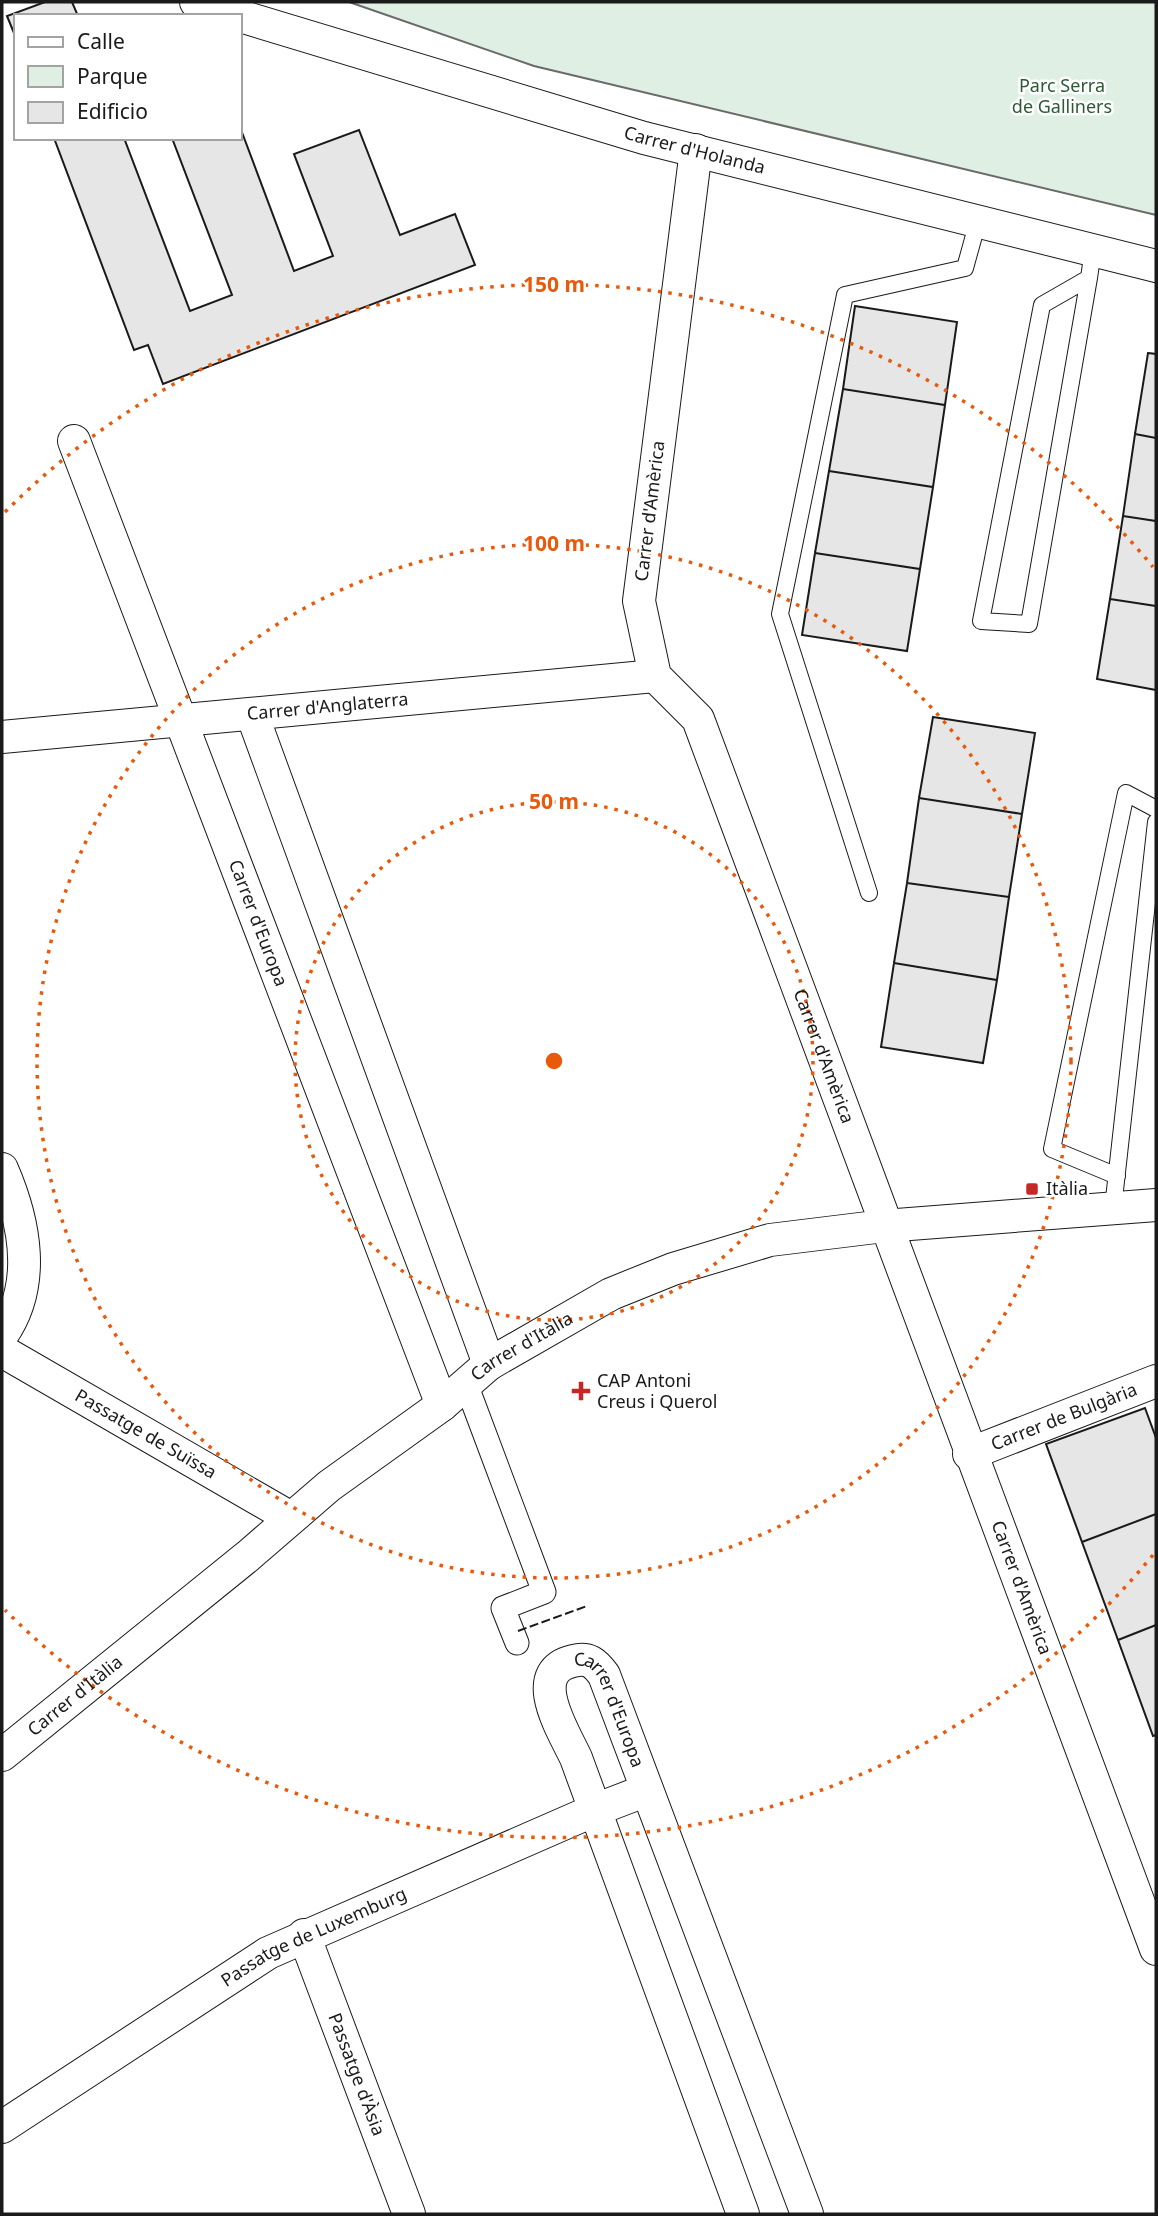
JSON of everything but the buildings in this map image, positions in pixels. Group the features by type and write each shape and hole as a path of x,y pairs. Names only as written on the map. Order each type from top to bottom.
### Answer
{"street":[{"name":"Carrer d'Holanda","path":"196,2 233,14"},
{"name":"Carrer d'Holanda","path":"242,17 644,138 978,221 1091,264 1156,266"},
{"name":"Carrer d'Amèrica","path":"696,150 639,601 655,676 698,719 884,1226 1156,1950"},
{"name":"Carrer d'Europa","path":"74,441 442,1405"},
{"name":"Carrer d'Anglaterra","path":"2,737 655,676"},
{"path":"252,714 478,1374 544,1592 503,1608 517,1643"},
{"path":"2,1169 18,1218 25,1257 23,1294 2,1335"},
{"name":"Carrer d'Itàlia","path":"2,1755 329,1486 442,1405 478,1374 555,1323 611,1294 673,1269 770,1240 884,1226 1156,1205"},
{"name":"Passatge de Suïssa","path":"2,1351 291,1518"},
{"name":"Carrer de Bulgària","path":"969,1454 1156,1381"},
{"name":"Carrer d'Europa","path":"743,2214 549,1692 548,1682 555,1671 568,1662 583,1659 594,1662 604,1675 807,2214"},
{"name":"Passatge de Luxemburg","path":"2,2127 268,1953 304,1935 647,1790"},
{"name":"Passatge d'Àsia","path":"304,1935 409,2214"}],"lane":[{"path":"869,893 780,614 845,295 965,268 978,221"},
{"path":"1091,264 1029,624 981,621 1042,305 1091,264"},
{"path":"1116,1176 1052,1149 1126,793 1156,810"},
{"path":"1113,1208 1156,822"}],"green space":[{"name":"Parc Serra de Galliners","path":"349,2 1156,2 1156,215 534,66"}],"fence":[{"path":"518,1631 587,1606"}],"place":[{"name":"Itàlia","path":"1032,1189"},
{"name":"CAP Antoni Creus i Querol","path":"581,1391"}]}
